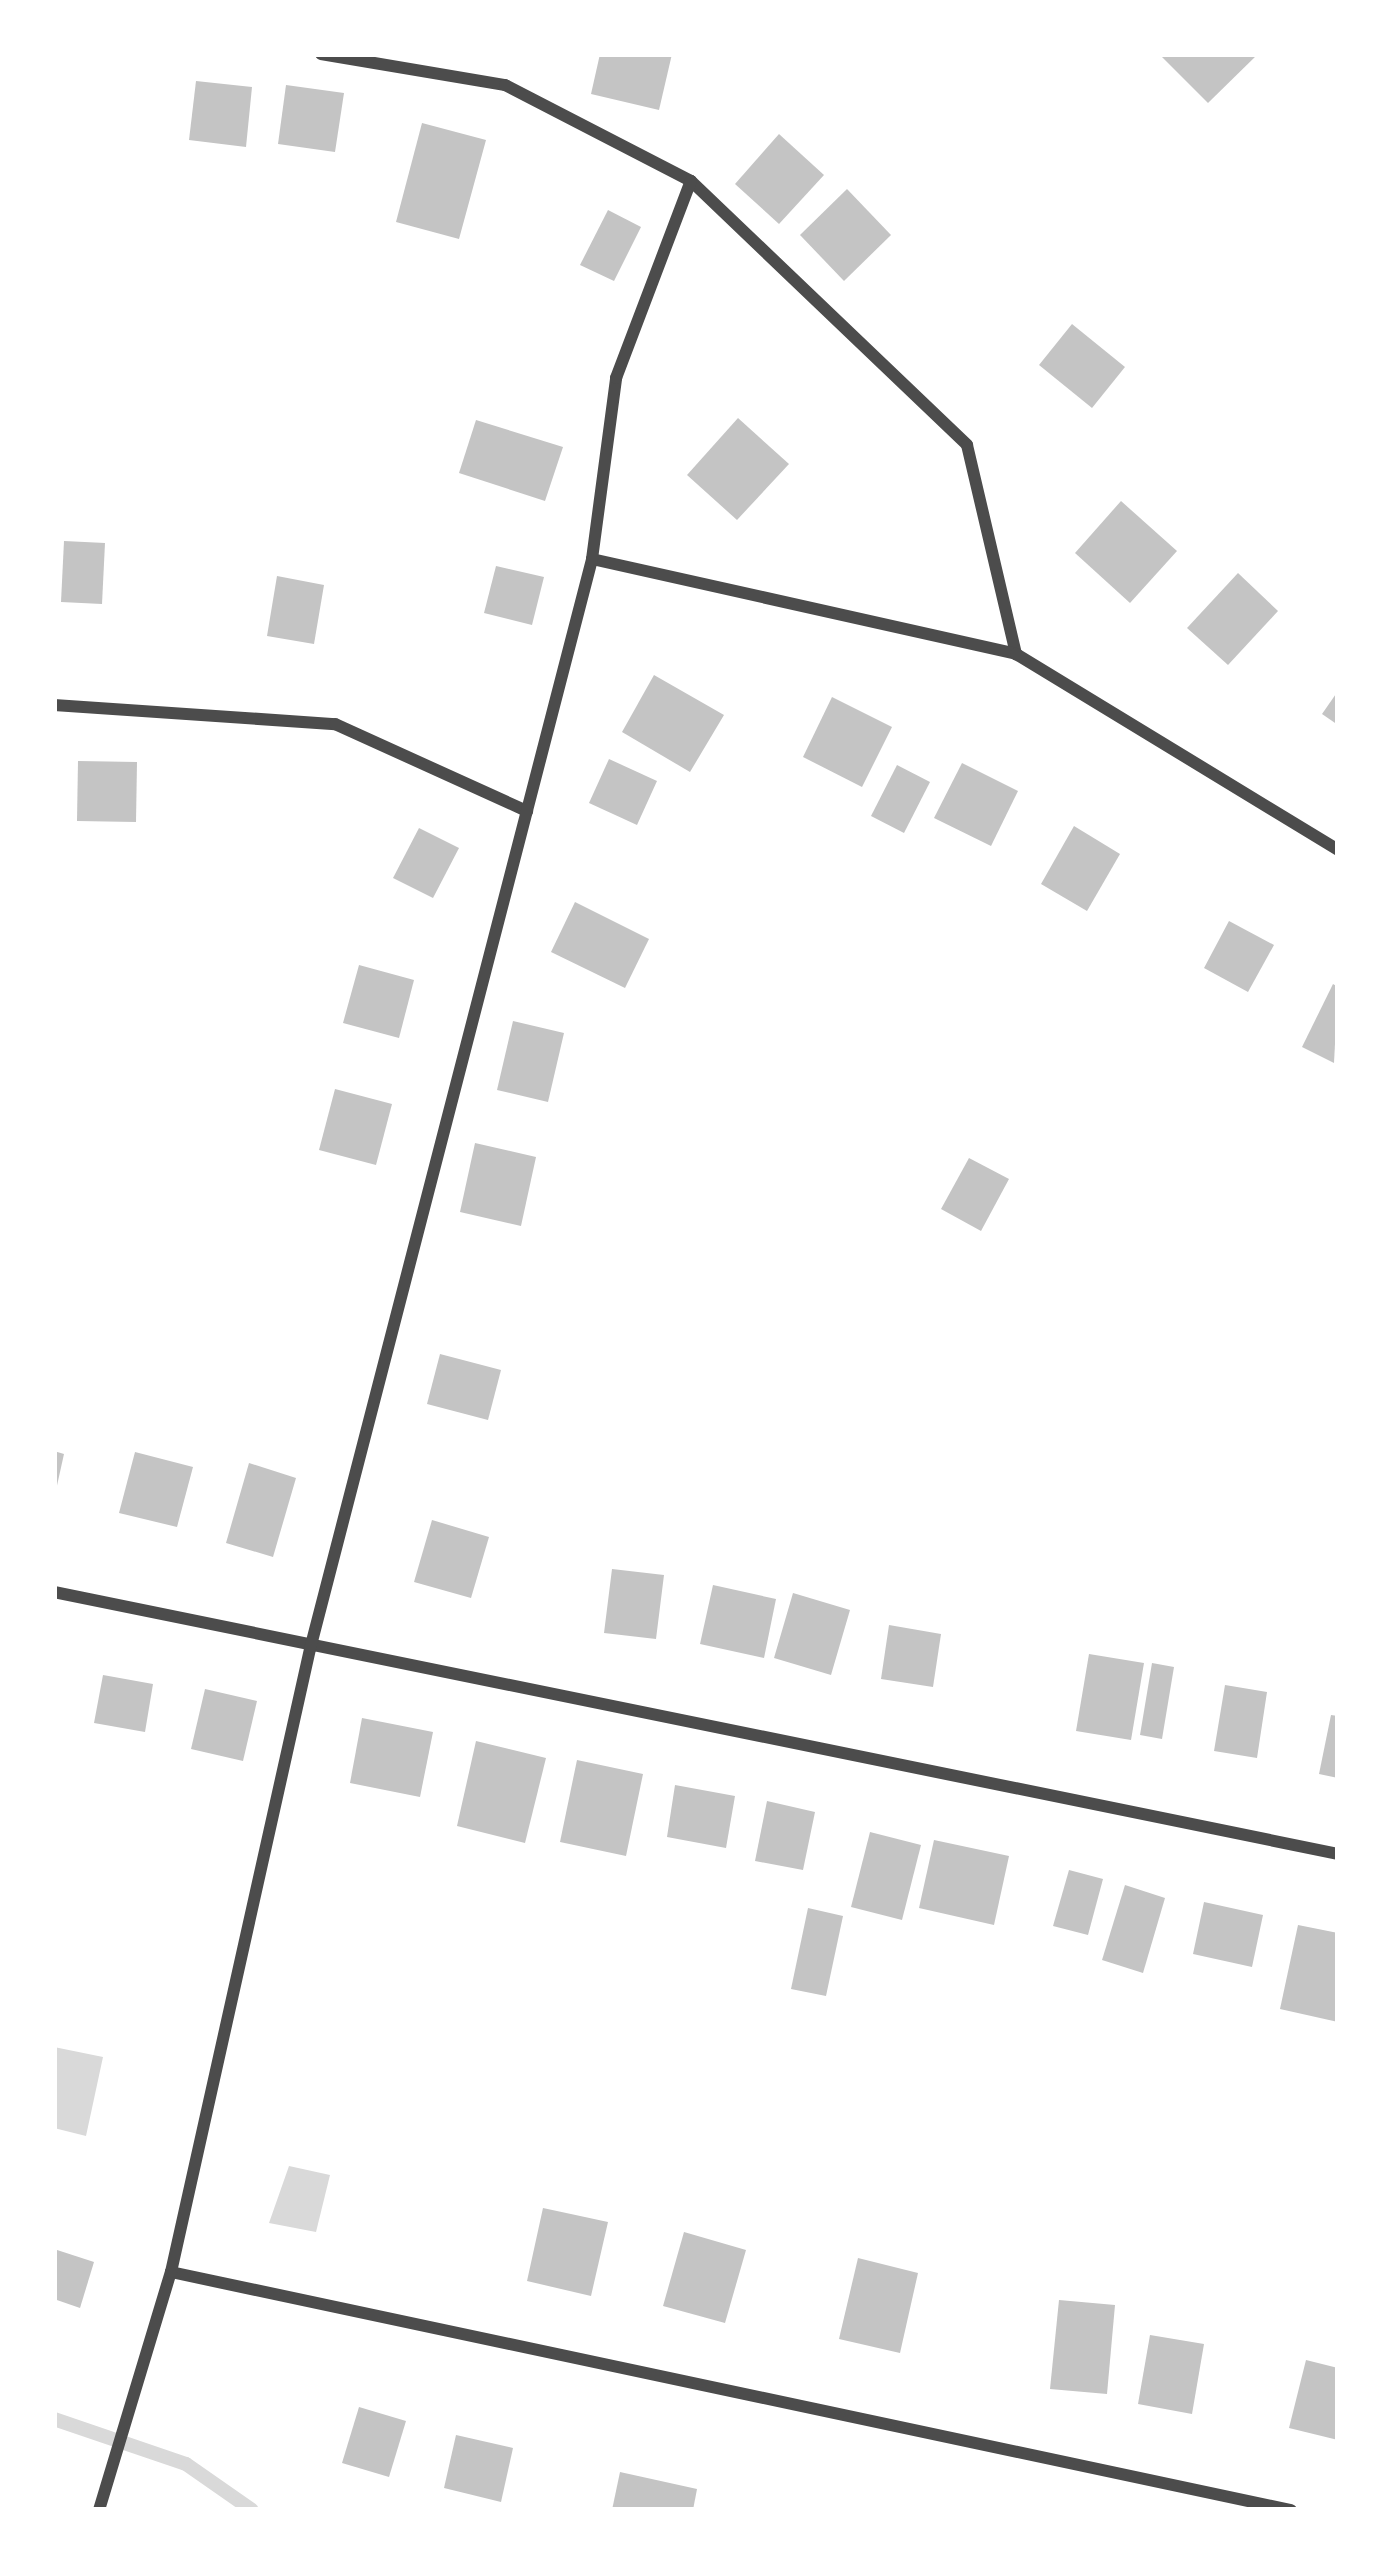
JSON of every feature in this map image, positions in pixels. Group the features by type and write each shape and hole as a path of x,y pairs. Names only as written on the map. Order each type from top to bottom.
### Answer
{"street":[{"path":"321,54 505,85 691,181 967,445 1016,654"},
{"path":"99,2510 172,2272 310,1649 592,559 616,378 691,181"},
{"path":"592,559 1016,654 1338,850"},
{"path":"54,705 335,724 527,811"},
{"path":"54,1592 310,1649 1338,1854"},
{"path":"172,2272 1291,2510"}],"shaded area":[{"path":"54,2047 103,2057 86,2136 54,2128"},
{"path":"289,2166 330,2175 316,2232 269,2223"}],"building":[{"path":"600,54 672,54 659,110 591,94"},
{"path":"1159,54 1258,54 1208,103"},
{"path":"196,81 252,87 246,147 189,140"},
{"path":"286,85 344,93 335,152 278,144"},
{"path":"422,123 486,140 459,239 396,222"},
{"path":"779,134 824,175 779,224 735,184"},
{"path":"847,189 891,235 844,281 800,235"},
{"path":"608,210 641,227 614,281 580,265"},
{"path":"1072,324 1125,367 1092,408 1039,365"},
{"path":"738,418 789,464 737,520 687,475"},
{"path":"476,420 563,447 545,501 459,473"},
{"path":"1121,501 1177,551 1130,603 1075,553"},
{"path":"64,541 105,543 102,604 61,602"},
{"path":"496,566 544,577 532,625 484,613"},
{"path":"1238,573 1278,611 1228,665 1187,628"},
{"path":"277,576 324,585 314,644 267,636"},
{"path":"654,675 724,715 690,772 622,732"},
{"path":"1338,691 1338,725 1322,714"},
{"path":"832,697 892,727 862,787 803,757"},
{"path":"609,759 657,781 637,825 589,803"},
{"path":"78,761 137,762 136,822 77,821"},
{"path":"962,763 1018,791 991,846 934,818"},
{"path":"897,765 930,782 904,833 871,816"},
{"path":"1074,826 1120,854 1087,911 1041,884"},
{"path":"419,828 459,848 433,898 393,878"},
{"path":"575,902 649,939 625,988 551,952"},
{"path":"1229,921 1274,945 1248,992 1204,968"},
{"path":"359,965 414,980 399,1038 343,1023"},
{"path":"1333,984 1338,987 1334,1063 1302,1047"},
{"path":"513,1021 564,1033 548,1102 497,1090"},
{"path":"335,1089 392,1104 376,1165 319,1150"},
{"path":"475,1143 536,1157 521,1226 460,1212"},
{"path":"969,1158 1009,1179 981,1231 941,1209"},
{"path":"440,1354 501,1370 488,1420 427,1404"},
{"path":"54,1451 64,1454 56,1490 54,1490"},
{"path":"135,1452 193,1467 177,1527 119,1513"},
{"path":"249,1463 296,1478 273,1557 226,1543"},
{"path":"432,1520 489,1537 471,1598 414,1582"},
{"path":"612,1569 664,1575 656,1639 604,1633"},
{"path":"713,1585 776,1599 764,1658 700,1644"},
{"path":"793,1593 850,1610 831,1675 774,1658"},
{"path":"889,1625 941,1634 933,1687 881,1679"},
{"path":"1089,1654 1144,1663 1131,1740 1076,1731"},
{"path":"1152,1663 1174,1667 1162,1739 1140,1735"},
{"path":"103,1675 153,1684 145,1732 94,1723"},
{"path":"1225,1685 1267,1692 1257,1758 1214,1751"},
{"path":"205,1689 257,1701 243,1761 191,1749"},
{"path":"1331,1715 1338,1716 1338,1778 1319,1774"},
{"path":"362,1718 433,1732 420,1797 350,1783"},
{"path":"476,1741 546,1758 525,1843 457,1826"},
{"path":"577,1760 643,1774 626,1856 560,1842"},
{"path":"675,1785 735,1796 726,1848 667,1837"},
{"path":"767,1801 815,1812 803,1870 755,1861"},
{"path":"870,1832 921,1845 902,1920 851,1907"},
{"path":"934,1840 1009,1856 994,1925 919,1908"},
{"path":"1069,1870 1103,1879 1088,1935 1053,1926"},
{"path":"1125,1885 1165,1898 1143,1973 1102,1960"},
{"path":"1204,1902 1263,1915 1252,1967 1193,1954"},
{"path":"808,1908 843,1916 826,1996 791,1989"},
{"path":"1298,1925 1338,1933 1338,2022 1280,2009"},
{"path":"543,2208 608,2222 591,2296 527,2281"},
{"path":"684,2232 746,2250 725,2323 663,2306"},
{"path":"54,2249 94,2262 80,2308 54,2299"},
{"path":"858,2258 918,2273 900,2353 839,2339"},
{"path":"1059,2300 1115,2305 1107,2394 1050,2389"},
{"path":"1150,2335 1204,2344 1192,2414 1138,2404"},
{"path":"1306,2360 1338,2368 1338,2440 1289,2428"},
{"path":"359,2407 406,2421 389,2477 342,2463"},
{"path":"456,2435 513,2448 501,2502 444,2488"},
{"path":"620,2472 697,2489 693,2510 612,2510"}],"waterway":[{"path":"54,2419 186,2464 252,2510"}]}
